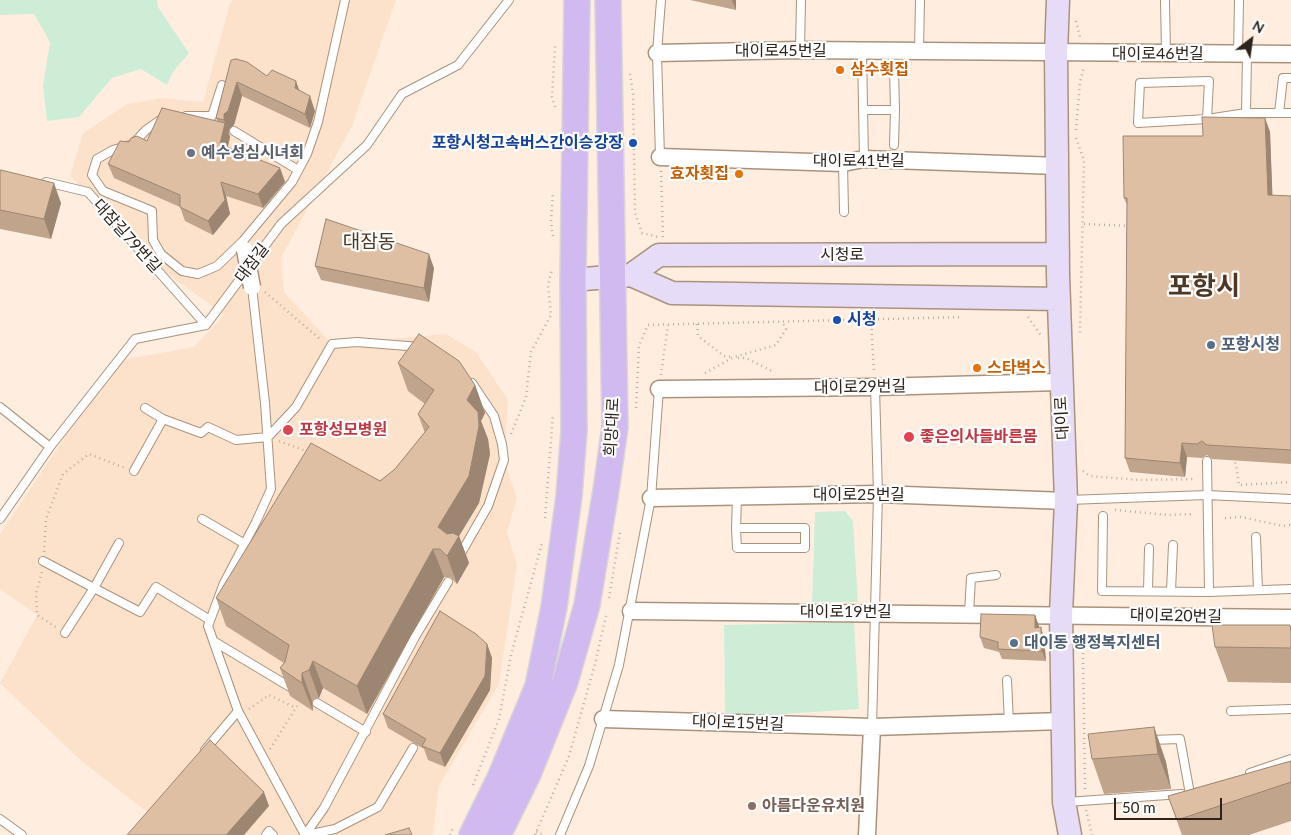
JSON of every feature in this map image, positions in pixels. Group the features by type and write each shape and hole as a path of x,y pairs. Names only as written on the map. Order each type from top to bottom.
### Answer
{"main road":[{"path":"462,832 470,818 495,816 518,737 538,686 554,607 574,430 560,272 577,0"},
{"name":"희망대로","path":"495,816 546,733 565,682 590,587 614,427 621,276 608,0"}],"street":[{"name":"대이로","path":"1058,0 1056,53 1060,382 1066,500 1061,614 1063,721 1075,801 1070,835"},
{"name":"대이로45번길","path":"657,53 800,50 1056,53"},
{"name":"대이로46번길","path":"1056,53 1166,55 1291,54"},
{"name":"대이로41번길","path":"660,157 843,163 864,159 1058,166"},
{"path":"244,245 252,286"},
{"name":"시청로","path":"621,276 659,255 1058,254"},
{"path":"560,272 621,276 672,293 1059,300"},
{"name":"대이로29번길","path":"659,389 875,387 1060,382"},
{"name":"대이로25번길","path":"651,498 878,494 1066,500"},
{"name":"대이로19번길","path":"630,611 1061,614"},
{"name":"대이로20번길","path":"1061,614 1291,618"},
{"name":"대이로15번길","path":"603,719 872,727 1063,721"},
{"path":"867,835 872,727"}],"lane":[{"path":"222,85 212,116 164,117 146,130 133,144 113,150 97,159 92,175 104,190 152,210 153,240 161,254 182,271 198,274 217,266 244,245 292,182 307,154 318,122 345,0"},
{"name":"대잠길","path":"206,325 281,224 368,145 402,94 458,65 509,0"},
{"path":"660,0 657,53 660,157"},
{"path":"800,50 801,0"},
{"path":"919,51 920,0"},
{"path":"1165,0 1166,55"},
{"path":"1239,0 1246,113"},
{"path":"862,52 864,159"},
{"path":"894,69 894,145"},
{"path":"1279,113 1283,78 1291,78"},
{"path":"1207,119 1209,82 1140,83 1138,123 1207,119 1246,113 1291,113"},
{"path":"863,110 895,110"},
{"path":"234,131 298,170"},
{"path":"843,163 844,212"},
{"name":"대잠길79번길","path":"35,180 88,192 206,325"},
{"path":"252,286 268,437 271,489 224,583 208,626 239,714 306,835"},
{"path":"0,519 50,447 135,339 206,325"},
{"path":"146,408 163,419 201,433 208,427 236,440 268,437 296,406 332,344 357,342 417,345 425,350"},
{"path":"459,557 488,506 504,460 502,444 494,416 466,373"},
{"path":"872,727 878,494 875,387"},
{"path":"560,835 589,766 620,665 651,498 659,389"},
{"path":"0,407 50,447"},
{"path":"134,471 163,419"},
{"path":"1207,461 1209,592"},
{"path":"1066,500 1207,495 1291,499"},
{"path":"736,528 806,528 805,548 737,548 736,528 737,497"},
{"path":"1103,516 1102,591 1209,592 1291,589"},
{"path":"202,519 245,544"},
{"path":"1256,537 1258,590"},
{"path":"64,633 94,588 119,543"},
{"path":"1172,592 1173,545"},
{"path":"1148,591 1149,548"},
{"path":"43,561 140,612 156,587 210,620"},
{"path":"969,613 971,578 996,575"},
{"path":"306,835 324,808 415,637 448,582"},
{"path":"214,642 290,687"},
{"path":"1007,680 1009,723"},
{"path":"317,703 366,732"},
{"path":"1231,710 1291,709"},
{"path":"197,760 239,714"},
{"path":"1142,740 1180,740 1190,794"},
{"path":"306,835 335,829 378,807 413,748"},
{"path":"1245,775 1291,759"},
{"path":"1075,801 1190,794 1199,791"},
{"path":"0,819 22,835"}],"path":[{"path":"629,67 632,94 635,212 642,233 663,238 660,157"},
{"path":"1080,337 1084,160 1076,137 1080,82 1084,67"},
{"path":"551,222 553,240"},
{"path":"1084,224 1138,226"},
{"path":"502,444 514,430 526,397 530,352 550,315 548,285 560,272"},
{"path":"252,286 268,294 330,348"},
{"path":"648,326 969,317"},
{"path":"871,319 875,387"},
{"path":"694,388 701,376 734,357 776,345 786,329 782,321"},
{"path":"696,324 698,336 724,356 746,358 766,367 780,376 783,388"},
{"path":"659,389 668,325"},
{"path":"544,525 553,410"},
{"path":"268,437 314,455"},
{"path":"64,633 37,615 36,594 43,561 46,519 63,474 89,454 134,471"},
{"path":"1232,457 1236,464 1238,485 1291,482"},
{"path":"1082,470 1090,476 1194,480"},
{"path":"1112,510 1169,515 1194,514"},
{"path":"1225,518 1241,517 1283,526 1291,525"},
{"path":"495,816 500,719 511,655 544,534"},
{"path":"1087,623 1075,801 1087,818 1092,835"},
{"path":"239,714 269,695 296,708"},
{"path":"263,758 299,703"},
{"path":"450,835 462,832"},
{"path":"536,832 544,835"}],"shaded area":[{"name":"포항성모병원","path":"233,0 396,0 352,126 281,258 284,292 332,344 446,334 476,352 508,400 504,460 517,498 507,532 517,565 499,684 439,786 433,835 133,835 151,815 80,760 0,683 37,615 0,589 0,534 116,361 194,347 224,315 168,274 70,176 83,133 127,104 162,98 203,102 230,3"}],"green space":[{"path":"0,0 157,0 158,7 189,53 173,72 167,85 141,69 112,78 79,117 47,121 43,85 50,42 34,14 0,15"},
{"path":"845,511 853,521 858,602 812,602 815,512"},
{"path":"854,622 859,709 725,718 724,625"}],"building":[{"path":"236,59 247,62 267,76 272,70 296,81 295,88 310,96 305,114 237,82 228,111 224,114 224,120 216,118 231,60"},
{"path":"162,108 225,123 220,144 280,168 258,194 221,182 225,200 208,221 180,207 180,195 108,164 120,141 129,142 131,138 137,136 147,141"},
{"name":"포항시청","path":"1202,117 1265,118 1268,195 1291,196 1291,450 1207,445 1202,441 1197,444 1182,443 1180,463 1125,458 1127,198 1124,198 1123,136 1203,136"},
{"path":"1,170 54,183 44,219 0,210"},
{"path":"326,219 429,254 424,288 315,266"},
{"name":"포항성모병원","path":"419,334 459,361 475,385 467,400 478,412 479,426 469,476 438,527 447,534 453,533 459,536 447,556 440,549 433,549 357,686 313,661 309,670 302,673 302,683 280,668 285,662 289,645 216,598 311,443 380,481 395,469 429,427 418,414 434,390 398,363"},
{"path":"440,611 476,634 487,644 485,676 440,753 422,746 426,739 383,714"},
{"name":"대이동 행정복지센터","path":"981,614 1035,615 1035,628 1041,627 1042,651 998,649 998,642 980,637"},
{"path":"1212,625 1290,625 1291,648 1215,647"},
{"path":"1154,727 1158,754 1092,759 1088,734"},
{"path":"210,740 264,792 226,835 127,835"},
{"path":"1291,761 1291,782 1177,820 1168,796"},
{"path":"409,828 412,835 385,835"}],"place":[{"name":"삼수횟집","path":"840,70"},
{"name":"포항시청고속버스간이승강장","path":"633,143"},
{"name":"예수성심시녀회","path":"191,153"},
{"name":"효자횟집","path":"739,174"},
{"name":"시청","path":"837,320"},
{"name":"포항시청","path":"1211,345"},
{"name":"스타벅스","path":"977,368"},
{"name":"포항성모병원","path":"288,430"},
{"name":"좋은의사들바른몸","path":"909,437"},
{"name":"대이동 행정복지센터","path":"1014,643"},
{"name":"아름다운유치원","path":"752,806"}],"district":[{"name":"대잠동","path":"369,242"},
{"name":"포항시","path":"1204,287"}]}
